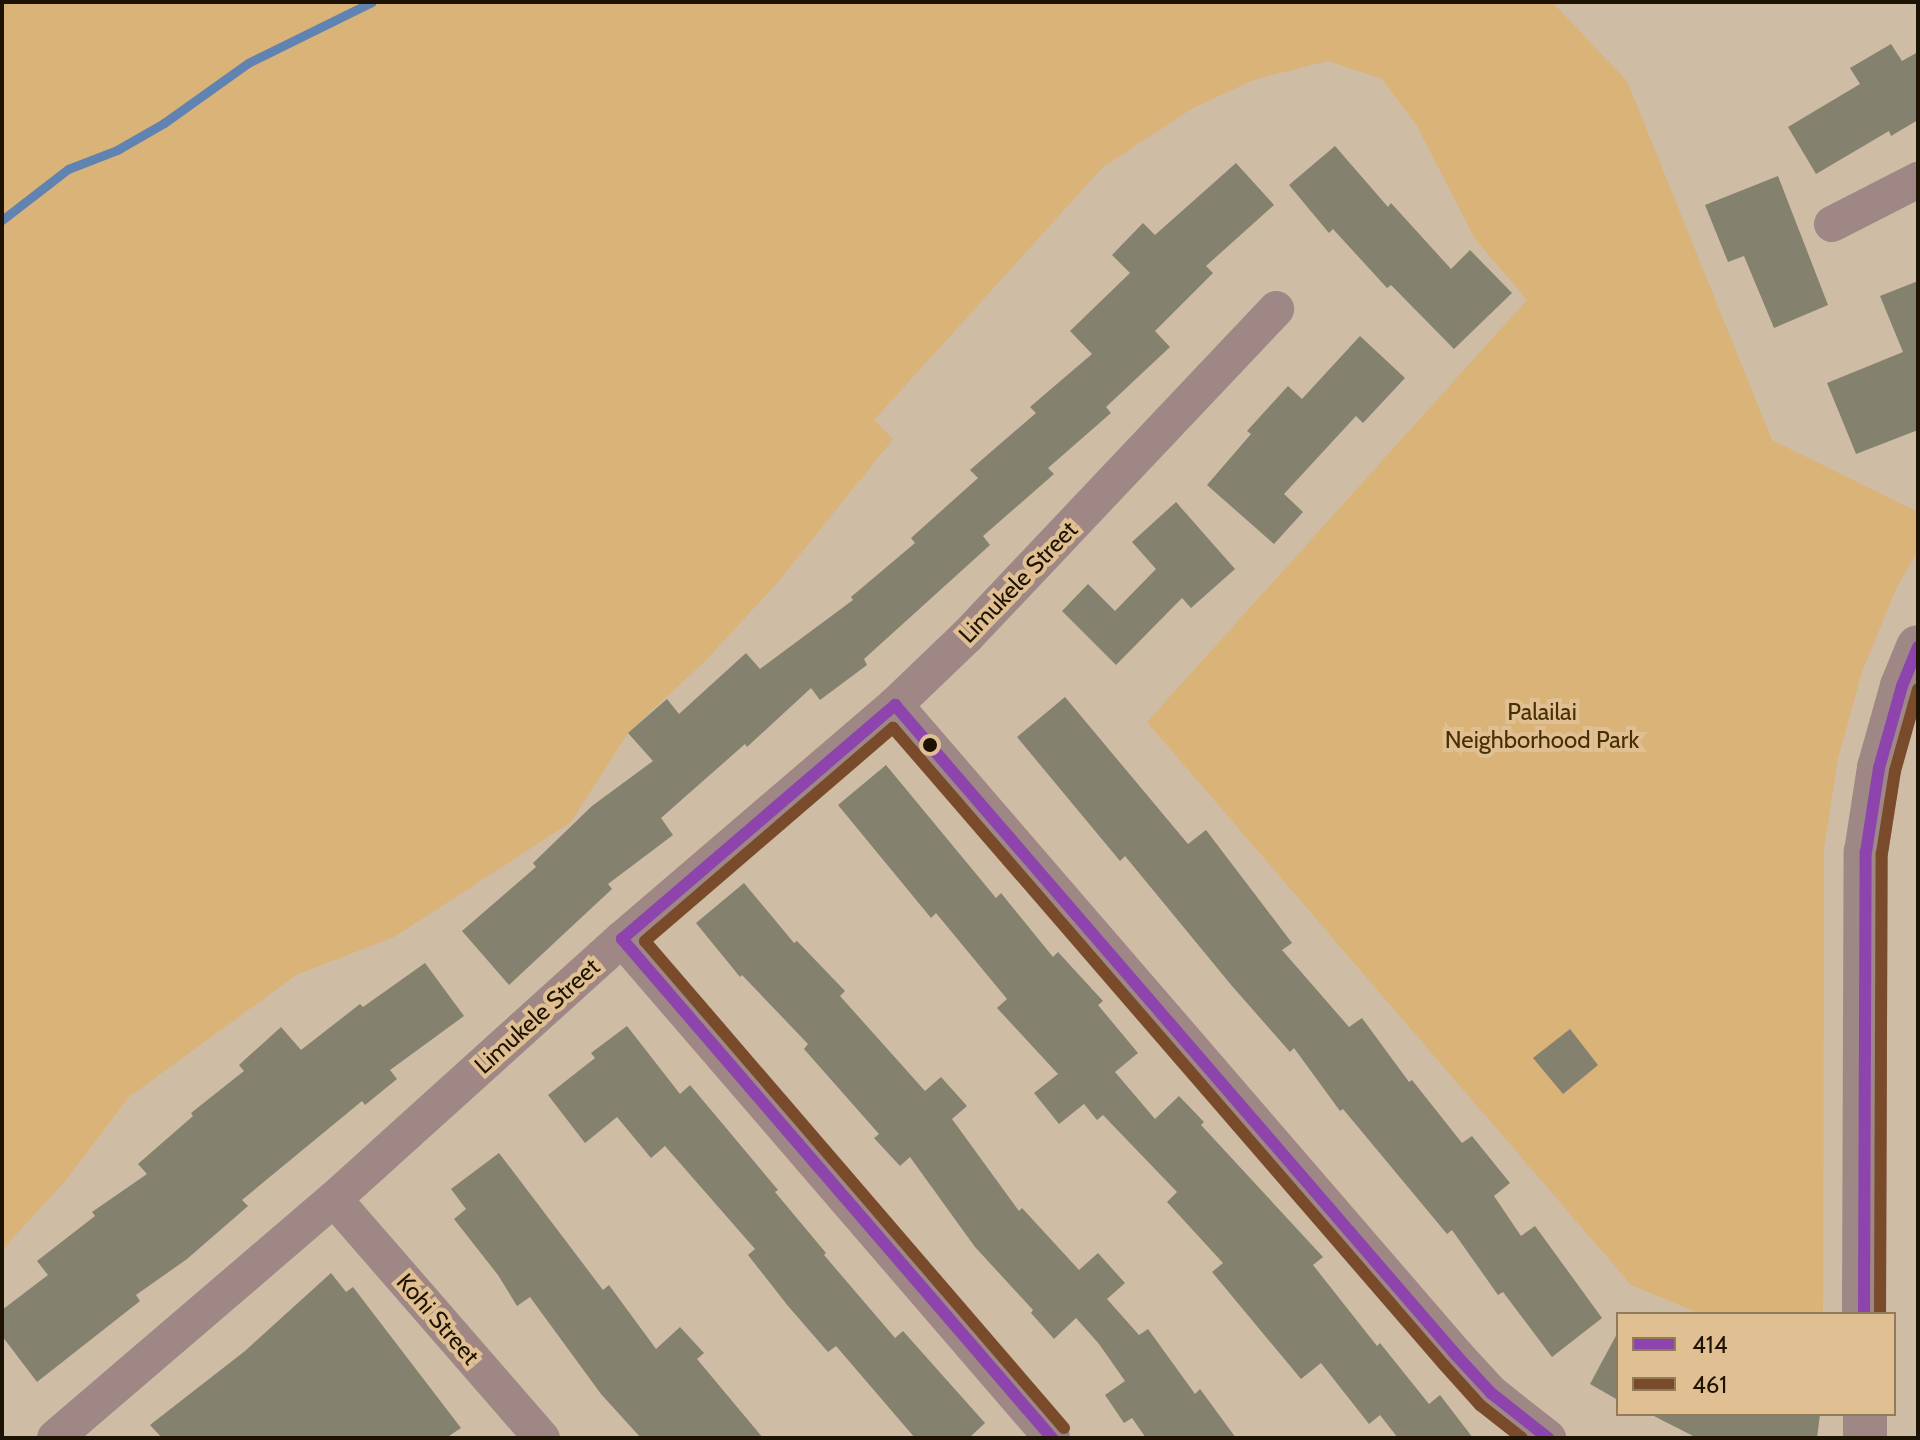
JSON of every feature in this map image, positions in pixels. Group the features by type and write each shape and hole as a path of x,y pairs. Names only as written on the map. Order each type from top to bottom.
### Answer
{"street":[{"path":"1832,224 1918,180"},
{"name":"Limukele Street","path":"55,1438 334,1199 622,939 895,705 967,636 1276,309"},
{"path":"1864,1312 1866,852 1879,768 1902,686 1918,647"},
{"path":"895,705 1456,1355 1491,1393 1548,1438"},
{"path":"622,939 1052,1438"},
{"name":"Kohi Street","path":"334,1199 542,1438"},
{"path":"1865,1416 1865,1438"}],"green space":[{"name":"Palailai Neighborhood Park","path":"2,2 1552,2 1627,81 1772,440 1918,512 1918,550 1896,589 1862,672 1838,759 1824,848 1823,1312 1696,1312 1631,1285 1147,722 1527,300 1475,239 1417,126 1382,79 1328,61 1256,79 1193,108 1103,167 874,420 893,439 778,582 706,660 628,733 571,822 394,937 296,975 129,1097 66,1180 2,1250"}],"building":[{"path":"1891,44 1902,61 1918,52 1918,120 1891,136 1889,131 1816,174 1788,127 1860,84 1850,68"},
{"path":"1335,146 1388,207 1391,203 1451,269 1470,250 1512,293 1454,349 1391,285 1387,288 1333,229 1329,233 1289,185"},
{"path":"1236,163 1274,205 1206,266 1213,273 1155,331 1170,347 1106,407 1111,413 1048,468 1054,474 983,536 990,545 864,659 867,665 820,700 811,688 747,747 745,744 661,818 673,835 608,884 612,889 509,985 462,931 536,867 533,863 592,806 653,761 628,733 667,699 679,714 746,653 760,669 853,600 851,597 915,543 911,538 978,478 970,470 1036,413 1030,407 1092,354 1070,331 1130,273 1112,255 1143,223 1155,235"},
{"path":"1778,176 1828,305 1774,328 1744,256 1728,262 1705,205"},
{"path":"1918,281 1918,430 1856,454 1827,383 1903,352 1880,296"},
{"path":"1360,336 1405,378 1363,423 1356,416 1284,494 1303,512 1274,544 1207,485 1251,434 1247,431 1288,386 1302,399"},
{"path":"1176,502 1235,569 1191,608 1182,598 1116,665 1062,611 1088,584 1115,611 1156,569 1132,542"},
{"path":"1065,697 1188,844 1206,830 1292,943 1282,950 1349,1027 1362,1018 1409,1082 1412,1080 1462,1143 1472,1136 1510,1183 1494,1196 1521,1236 1535,1226 1602,1318 1552,1357 1503,1292 1498,1295 1452,1230 1447,1234 1343,1109 1340,1111 1294,1048 1290,1052 1125,856 1120,861 1017,737"},
{"path":"886,765 996,898 1001,893 1053,957 1058,952 1103,1001 1098,1005 1138,1053 1115,1072 1155,1119 1179,1096 1204,1122 1201,1125 1323,1257 1313,1265 1377,1346 1380,1343 1429,1404 1440,1395 1473,1438 1398,1438 1380,1415 1369,1424 1321,1363 1301,1379 1212,1272 1223,1263 1167,1202 1177,1192 1103,1115 1097,1120 1084,1104 1059,1124 1034,1093 1058,1074 997,1008 1007,999 936,913 931,918 838,805"},
{"path":"744,883 794,943 797,941 845,991 840,996 925,1091 941,1077 967,1106 952,1119 1019,1211 1022,1208 1079,1270 1098,1253 1125,1283 1107,1299 1139,1335 1148,1329 1195,1394 1200,1389 1236,1438 1146,1438 1132,1418 1124,1423 1105,1395 1125,1381 1099,1344 1076,1318 1054,1339 1031,1313 1033,1310 975,1247 910,1157 900,1166 874,1138 879,1134 804,1049 808,1044 742,975 740,977 696,923"},
{"path":"425,963 464,1016 390,1070 397,1079 365,1105 362,1101 242,1200 248,1206 187,1259 136,1295 140,1301 37,1382 2,1336 2,1310 48,1275 37,1261 95,1216 92,1212 147,1174 138,1164 193,1116 191,1113 244,1071 239,1065 281,1027 301,1050 360,1004 363,1007"},
{"path":"627,1026 680,1094 690,1085 778,1190 775,1192 826,1253 824,1255 895,1338 903,1331 985,1423 969,1438 915,1438 836,1346 828,1352 788,1306 748,1255 755,1249 665,1146 651,1158 617,1117 585,1143 548,1095 595,1058 591,1053"},
{"path":"1570,1029 1598,1065 1563,1094 1533,1058"},
{"path":"499,1153 603,1290 609,1285 656,1349 680,1327 704,1353 697,1359 763,1438 641,1438 601,1394 530,1297 517,1306 498,1275 454,1219 466,1209 451,1189"},
{"path":"331,1273 346,1292 353,1287 461,1428 446,1438 162,1438 150,1425 245,1351"},
{"path":"1616,1336 1616,1399 1590,1384"},
{"path":"1654,1416 1820,1416 1817,1438 1697,1438"}],"waterway":[{"path":"2,220 68,169 117,150 164,123 248,63 372,2"}],"transit line":[{"name":"414","path":"1864,1312 1866,852 1879,768 1902,686 1918,647"},
{"name":"461","path":"1880,1312 1882,853 1895,771 1918,689"},
{"name":"414","path":"1052,1438 622,939 895,705 1456,1355 1491,1393 1548,1438"},
{"name":"461","path":"1064,1428 645,941 893,728 1444,1365 1480,1405 1522,1438"}]}
